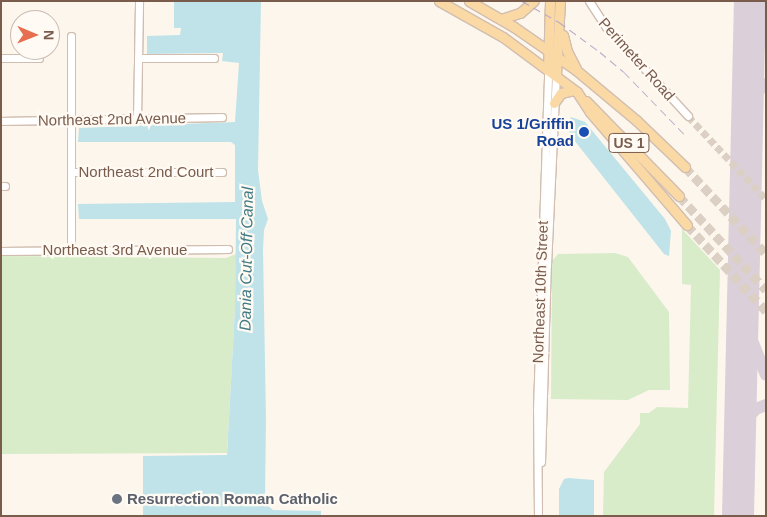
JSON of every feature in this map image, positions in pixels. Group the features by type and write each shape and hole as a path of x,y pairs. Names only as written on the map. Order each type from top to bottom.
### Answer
{"main road":[{"name":"US 1","path":"439,1 490,29 556,75 620,132 680,196"},
{"name":"US 1","path":"469,1 501,19 576,70 636,120 685,168"},
{"path":"501,19 520,13 534,1"},
{"path":"548,69 550,1"},
{"path":"556,75 560,1"},
{"path":"560,22 566,50 576,70"},
{"path":"554,103 561,93 575,91 590,112 686,225"}],"street":[{"path":"137,119 138,1"},
{"name":"Perimeter Road","path":"589,1 606,27 688,116"},
{"path":"71,36 71,250"},
{"path":"138,58 214,58"},
{"name":"Northeast 10th Street","path":"539,516 548,69"},
{"name":"Northeast 10th Street","path":"539,516 538,393 556,75"},
{"name":"Northeast 2nd Avenue","path":"1,121 222,117"},
{"name":"Northeast 2nd Court","path":"71,172 222,172"},
{"name":"Northeast 3rd Avenue","path":"1,251 228,250"},
{"path":"538,393 542,404"}],"green space":[{"path":"682,229 720,270 714,516 603,516 604,472 640,424 640,413 649,413 657,407 688,408 691,285 682,284"},
{"path":"615,253 628,257 669,312 670,390 649,390 628,400 551,399 552,261 558,254"},
{"path":"236,254 227,453 1,454 1,256 226,258"}],"water":[{"name":"Dania Cut-Off Canal","path":"174,1 261,1 258,170 262,201 268,219 264,230 263,250 266,419 265,498 267,505 273,510 321,511 321,516 143,516 143,456 227,455 235,308 236,219 79,219 78,204 235,202 235,145 231,142 78,142 79,128 235,122 239,63 222,61 223,53 147,54 147,36 180,35 181,28 174,28"},
{"path":"571,117 585,122 665,219 671,231 669,256 664,254 570,135 568,124"},
{"path":"564,479 594,480 594,516 559,516 559,489"}],"taxiway":[{"path":"754,1 766,43"},
{"path":"748,121 754,95 766,84"},
{"path":"743,291 749,333 766,375"},
{"path":"740,439 747,418 756,409 766,405"},
{"path":"738,507 739,516"}],"runway":[{"path":"738,516 750,1"}],"tunnel":[{"path":"688,116 766,199"},
{"path":"685,167 766,254"},
{"path":"679,196 766,290"},
{"path":"687,225 766,311"}],"railway":[{"path":"522,1 559,22 600,52 624,72 684,134"}],"place":[{"name":"US 1/Griffin Road","path":"584,132"},
{"name":"Resurrection Roman Catholic","path":"117,499"}]}
